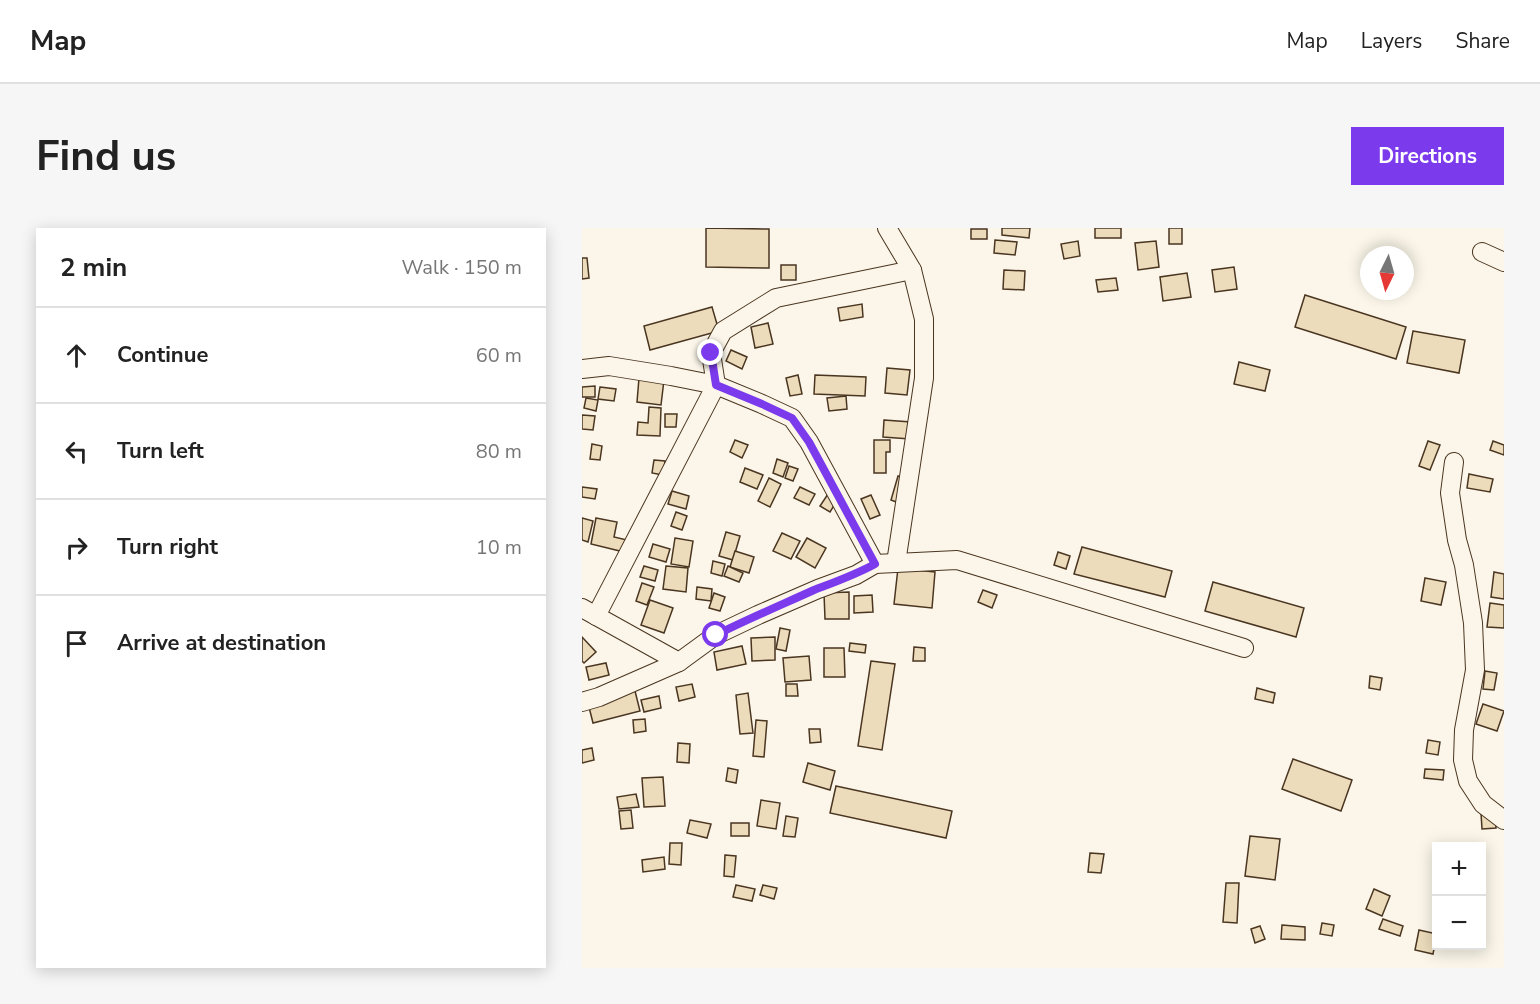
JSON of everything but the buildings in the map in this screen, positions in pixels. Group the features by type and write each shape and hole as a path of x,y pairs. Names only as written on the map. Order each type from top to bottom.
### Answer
{"street":[{"path":"887,228 912,270 924,319 924,378 896,563"},
{"path":"1482,252 1504,262"},
{"path":"679,662 589,612 716,385 711,353 723,331 776,298 912,270"},
{"path":"582,369 609,366 716,385 792,418 809,442 875,564"},
{"path":"1454,462 1450,493 1473,623 1475,670 1464,730 1463,760 1468,782 1483,804 1504,820"},
{"path":"582,702 599,697 679,662 726,630 855,575 875,564 957,560 1244,648"}],"route":[{"path":"711,353 716,385 792,418 809,442 875,564 855,575 818,589 716,635"}]}
